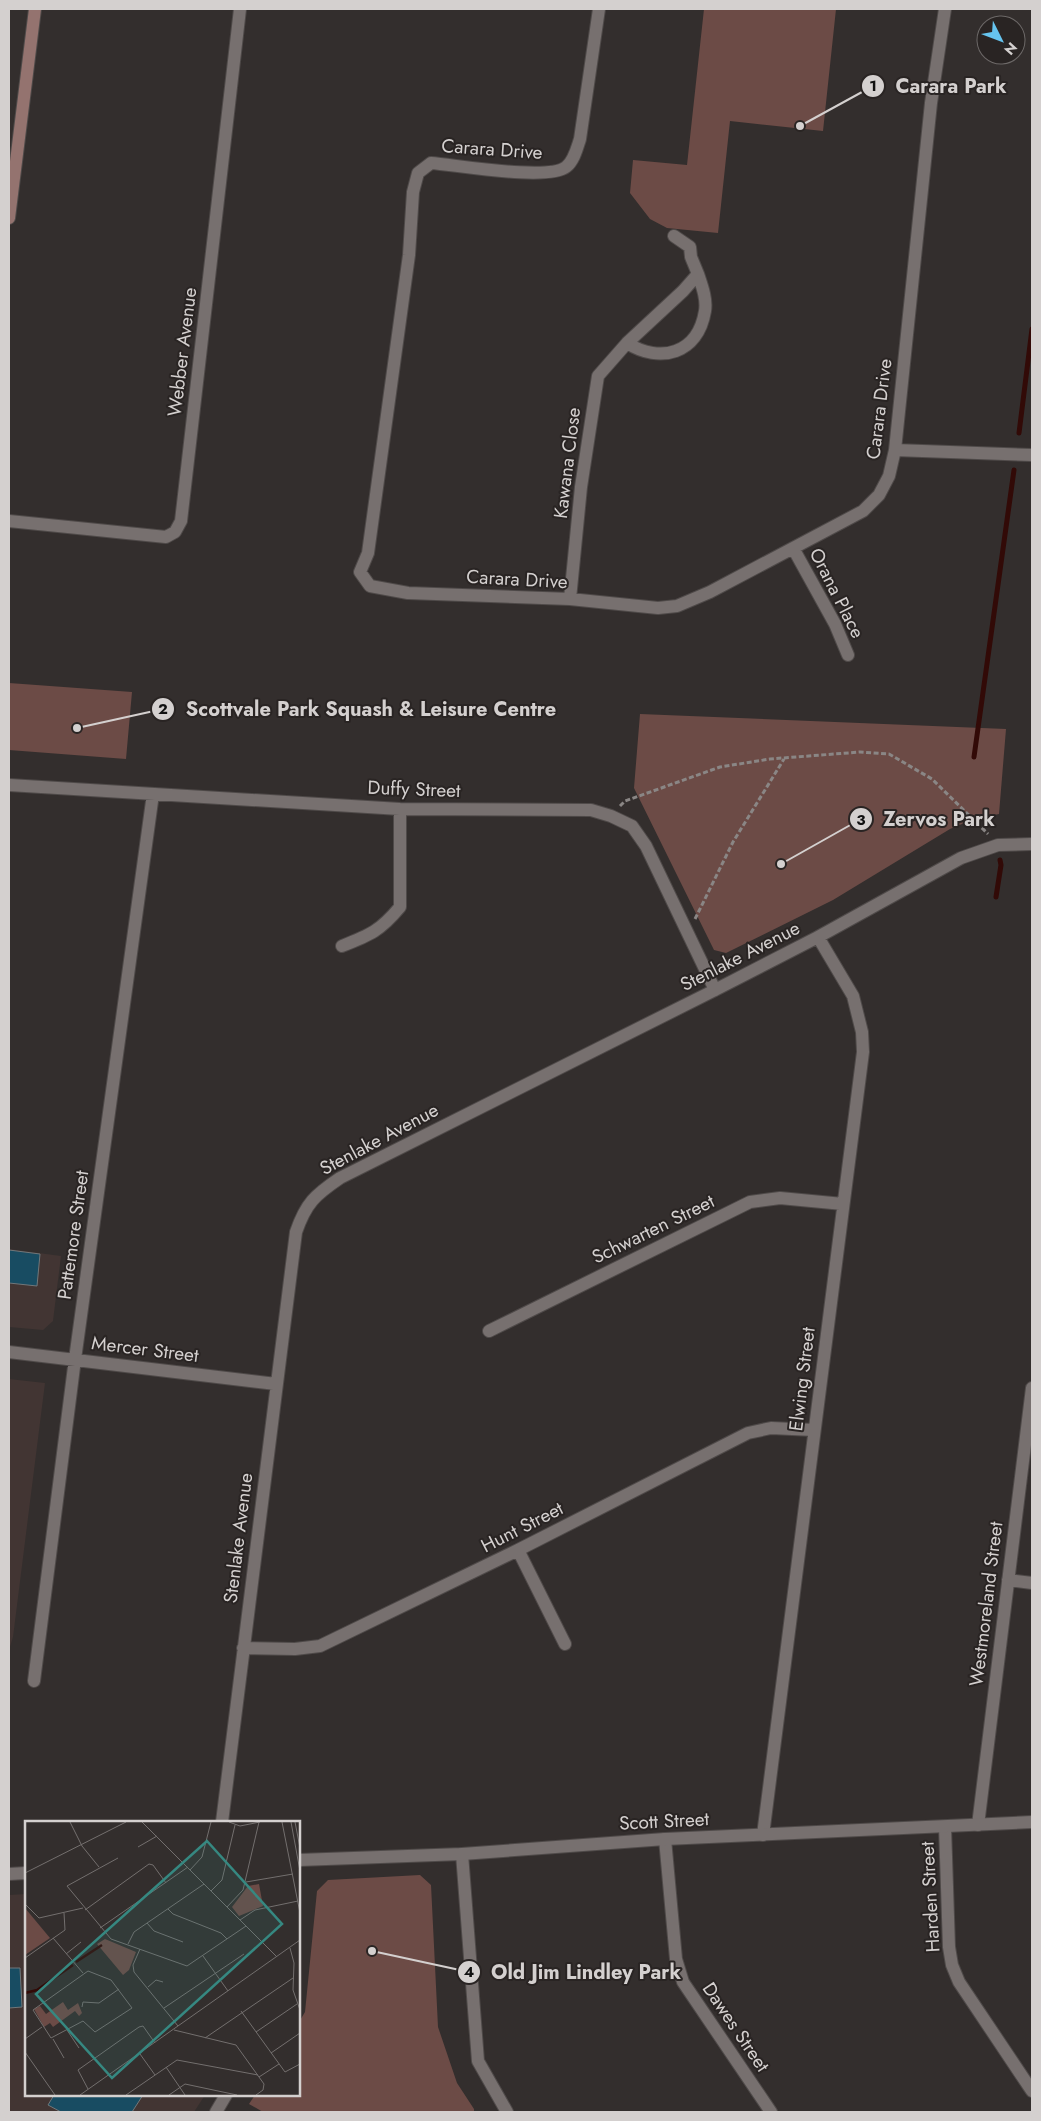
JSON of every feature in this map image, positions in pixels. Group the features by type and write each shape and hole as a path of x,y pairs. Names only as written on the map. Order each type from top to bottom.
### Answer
{"main road":[{"path":"9,218 35,9"}],"street":[{"name":"Webber Avenue","path":"9,521 166,537 175,532 181,521 240,9"},
{"name":"Carara Drive","path":"599,9 580,139 575,155 566,167 545,174 431,163 418,173 413,192 408,264 368,553 360,572 370,586 408,593 570,599 658,608 677,606 710,592 863,511 879,495 889,476 895,450 930,113 945,9"},
{"path":"627,343 637,350 674,353 690,344 700,327 705,312 705,298 691,257 690,247 674,236"},
{"name":"Kawana Close","path":"570,599 581,487 598,376 627,343 683,291 698,274"},
{"path":"895,450 1032,455"},
{"name":"Orana Place","path":"793,548 835,624 848,655"},
{"name":"Duffy Street","path":"9,785 400,809 591,810 612,816 632,826 646,846 715,990"},
{"name":"Pattemore Street","path":"34,1681 75,1359 153,794"},
{"path":"342,946 368,936 384,925 400,907 400,809"},
{"name":"Stenlake Avenue","path":"222,1821 296,1232 304,1210 323,1189 340,1178 818,937 961,858 998,845 1032,844"},
{"name":"Elwing Street","path":"763,1835 863,1052 862,1032 854,996 818,937"},
{"name":"Schwarten Street","path":"489,1331 750,1202 780,1198 843,1204"},
{"name":"Mercer Street","path":"9,1352 276,1384"},
{"name":"Westmoreland Street","path":"978,1825 1032,1388"},
{"name":"Hunt Street","path":"244,1648 295,1649 320,1646 518,1550 748,1433 771,1428 814,1430"},
{"path":"518,1550 565,1644"},
{"path":"1008,1580 1032,1583"},
{"name":"Scott Street","path":"300,1860 462,1854 665,1839 1032,1822"},
{"name":"Harden Street","path":"945,1827 949,1947 952,1965 959,1982 1032,2091"},
{"name":"Dawes Street","path":"665,1839 676,1959 683,1982 771,2112"},
{"path":"462,1854 478,2061 507,2112"},
{"path":"9,1874 25,1873"},
{"path":"216,2112 225,2096"}],"path":[{"path":"612,816 625,801 720,767 785,758 860,752 889,754 932,779 998,845"},
{"path":"688,932 733,842 785,758"}],"shaded area":[{"path":"704,9 836,9 823,131 730,121 718,233 667,228 650,219 630,193 633,160 687,165"},
{"path":"9,683 132,692 126,759 9,750"},
{"path":"640,714 1006,729 999,814 974,819 950,829 833,900 726,953 714,950 634,788"},
{"path":"9,1249 61,1256 53,1321 43,1330 9,1327"},
{"path":"9,1379 45,1383 13,1637 9,1650"},
{"path":"420,1875 431,1885 438,2027 457,2083 474,2109 474,2112 263,2112 249,2104 254,2096 300,2096 300,2020 305,2012 317,1891 328,1880"},
{"path":"25,1894 25,2096 204,2096 194,2112 9,2112 9,1895"}],"building":[{"path":"9,1250 40,1254 37,1286 9,1283"},
{"path":"9,1968 20,1968 22,2007 9,2008"},
{"path":"53,2096 142,2096 132,2112 61,2112 48,2105"}],"waterway":[{"path":"1019,433 1032,329"},
{"path":"974,757 1014,470"},
{"path":"996,897 1001,865 1000,860"}],"place":[{"name":"Carara Park","path":"800,126"},
{"name":"Scottvale Park Squash & Leisure Centre","path":"77,728"},
{"name":"Zervos Park","path":"781,864"},
{"name":"Old Jim Lindley Park","path":"372,1951"}]}
